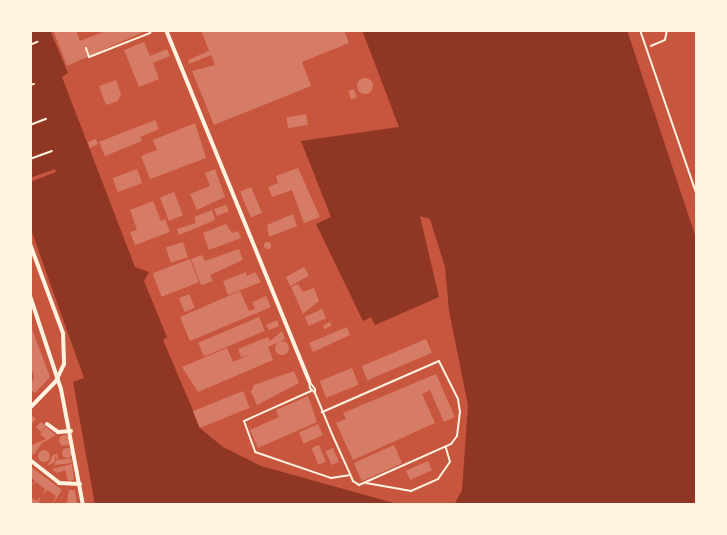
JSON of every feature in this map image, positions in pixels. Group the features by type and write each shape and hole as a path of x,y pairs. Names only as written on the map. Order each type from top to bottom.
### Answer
{"street":[{"path":"166,30 309,381"},
{"path":"30,244 63,333 64,364 56,381 30,407"},
{"path":"30,297 55,366 56,381 71,431 82,505"},
{"path":"47,424 58,432 71,431"},
{"path":"30,460 59,483 80,484"}],"lane":[{"path":"86,48 89,57 150,33 148,30"},
{"path":"640,30 697,196"},
{"path":"322,411 440,361 459,406 457,436 445,447 366,483"},
{"path":"309,381 356,484 366,483 411,491 438,479 450,462 445,447"},
{"path":"313,392 244,422 255,452 331,478 350,474"}],"path":[{"path":"647,48 665,40 667,30"},
{"path":"30,45 37,42"},
{"path":"30,85 34,84"},
{"path":"30,125 46,119"},
{"path":"30,159 52,151"}],"shaded area":[{"path":"30,30 50,30 68,73 62,77 135,267 149,272 144,281 167,337 163,340 201,429 223,447 261,466 401,505 95,505 73,382 84,378 30,227 30,182 56,172 55,169 30,178"},
{"path":"362,30 627,30 697,241 697,505 454,505 462,490 468,405 449,311 445,267 430,219 420,216 439,297 375,325 371,317 363,321 316,224 331,217 301,141 399,127"}],"building":[{"path":"53,30 76,30 80,41 108,30 148,30 67,66"},
{"path":"201,30 344,30 349,43 302,62 311,86 214,125 192,71 215,65 211,55 189,64 188,60 209,51"},
{"path":"144,42 150,56 167,49 170,56 153,63 159,79 139,87 124,50"},
{"path":"365,78 373,86 365,94 357,86"},
{"path":"116,80 121,94 118,101 106,105 99,86"},
{"path":"354,89 357,98 351,99 348,91"},
{"path":"306,114 308,125 288,128 286,117"},
{"path":"155,120 159,129 140,137 142,141 105,156 99,142"},
{"path":"195,123 206,158 150,179 141,156 157,150 153,140"},
{"path":"96,139 98,144 90,148 88,142"},
{"path":"298,168 320,217 304,223 292,190 272,197 268,187 278,183 276,176"},
{"path":"137,169 142,183 118,192 113,178"},
{"path":"215,169 225,197 197,210 190,194 210,186 205,173"},
{"path":"251,187 262,213 251,217 240,192"},
{"path":"174,192 183,215 169,221 160,197"},
{"path":"153,201 161,221 165,219 170,232 135,245 130,232 137,230 130,210"},
{"path":"226,205 229,211 217,216 214,209"},
{"path":"212,210 215,220 179,235 177,229 196,223 194,217"},
{"path":"293,214 297,226 269,237 267,225"},
{"path":"226,224 232,233 238,231 241,238 209,250 203,233"},
{"path":"267,241 271,245 267,249 263,245"},
{"path":"183,242 188,257 171,263 166,248"},
{"path":"239,249 243,260 210,275 213,281 201,285 191,259 202,255 205,261"},
{"path":"190,259 199,282 162,297 153,273"},
{"path":"304,267 309,276 290,286 286,277"},
{"path":"246,272 247,276 255,272 261,282 228,295 223,281"},
{"path":"298,284 303,292 314,288 319,301 303,314 291,287"},
{"path":"240,291 249,311 255,309 252,302 266,296 271,307 190,341 180,317"},
{"path":"189,294 195,308 185,312 179,298"},
{"path":"322,309 326,318 309,326 305,317"},
{"path":"259,317 265,331 204,357 198,343"},
{"path":"277,320 279,326 269,330 266,325"},
{"path":"330,322 332,326 325,329 323,326"},
{"path":"347,327 350,335 313,352 309,343"},
{"path":"32,329 50,377 35,393 30,389 34,376 30,364"},
{"path":"282,331 285,339 268,347 273,360 198,392 182,367 227,348 233,362 251,354 241,357 238,349 268,337 270,341"},
{"path":"426,339 432,353 367,380 362,366"},
{"path":"282,341 287,343 289,348 287,353 282,355 277,353 275,348 277,343"},
{"path":"352,368 359,385 326,398 320,381"},
{"path":"294,371 299,383 257,405 251,392 254,385"},
{"path":"436,374 455,417 444,422 430,390 422,394 435,423 353,460 336,423 346,419 343,413"},
{"path":"243,391 250,408 200,428 193,411"},
{"path":"308,396 317,422 258,448 250,430 279,417 276,410"},
{"path":"30,414 36,419 30,425"},
{"path":"41,422 46,426 41,432 36,427"},
{"path":"318,424 323,435 304,444 299,433"},
{"path":"46,427 56,435 42,443 33,456 30,446 46,439 40,434"},
{"path":"64,435 68,436 68,444 64,445 60,444 59,440 60,436"},
{"path":"319,445 326,462 318,465 312,448"},
{"path":"394,445 402,463 362,481 354,463"},
{"path":"67,448 72,453 67,458 62,453"},
{"path":"333,448 339,462 331,465 326,451"},
{"path":"46,450 50,456 46,462 42,462 38,454"},
{"path":"57,454 58,460 71,458 72,463 54,465 57,460 55,456 55,462 47,466 53,455"},
{"path":"428,461 432,470 410,480 406,471"},
{"path":"72,464 74,480 68,481 65,470 57,473 52,469"},
{"path":"30,466 62,490 52,505 56,496 47,490 43,495 45,489 36,482 31,486 35,481 30,477"},
{"path":"69,490 75,490 77,505 62,505 67,502"},
{"path":"41,496 39,502 43,505 30,505 33,498 37,501"}]}
